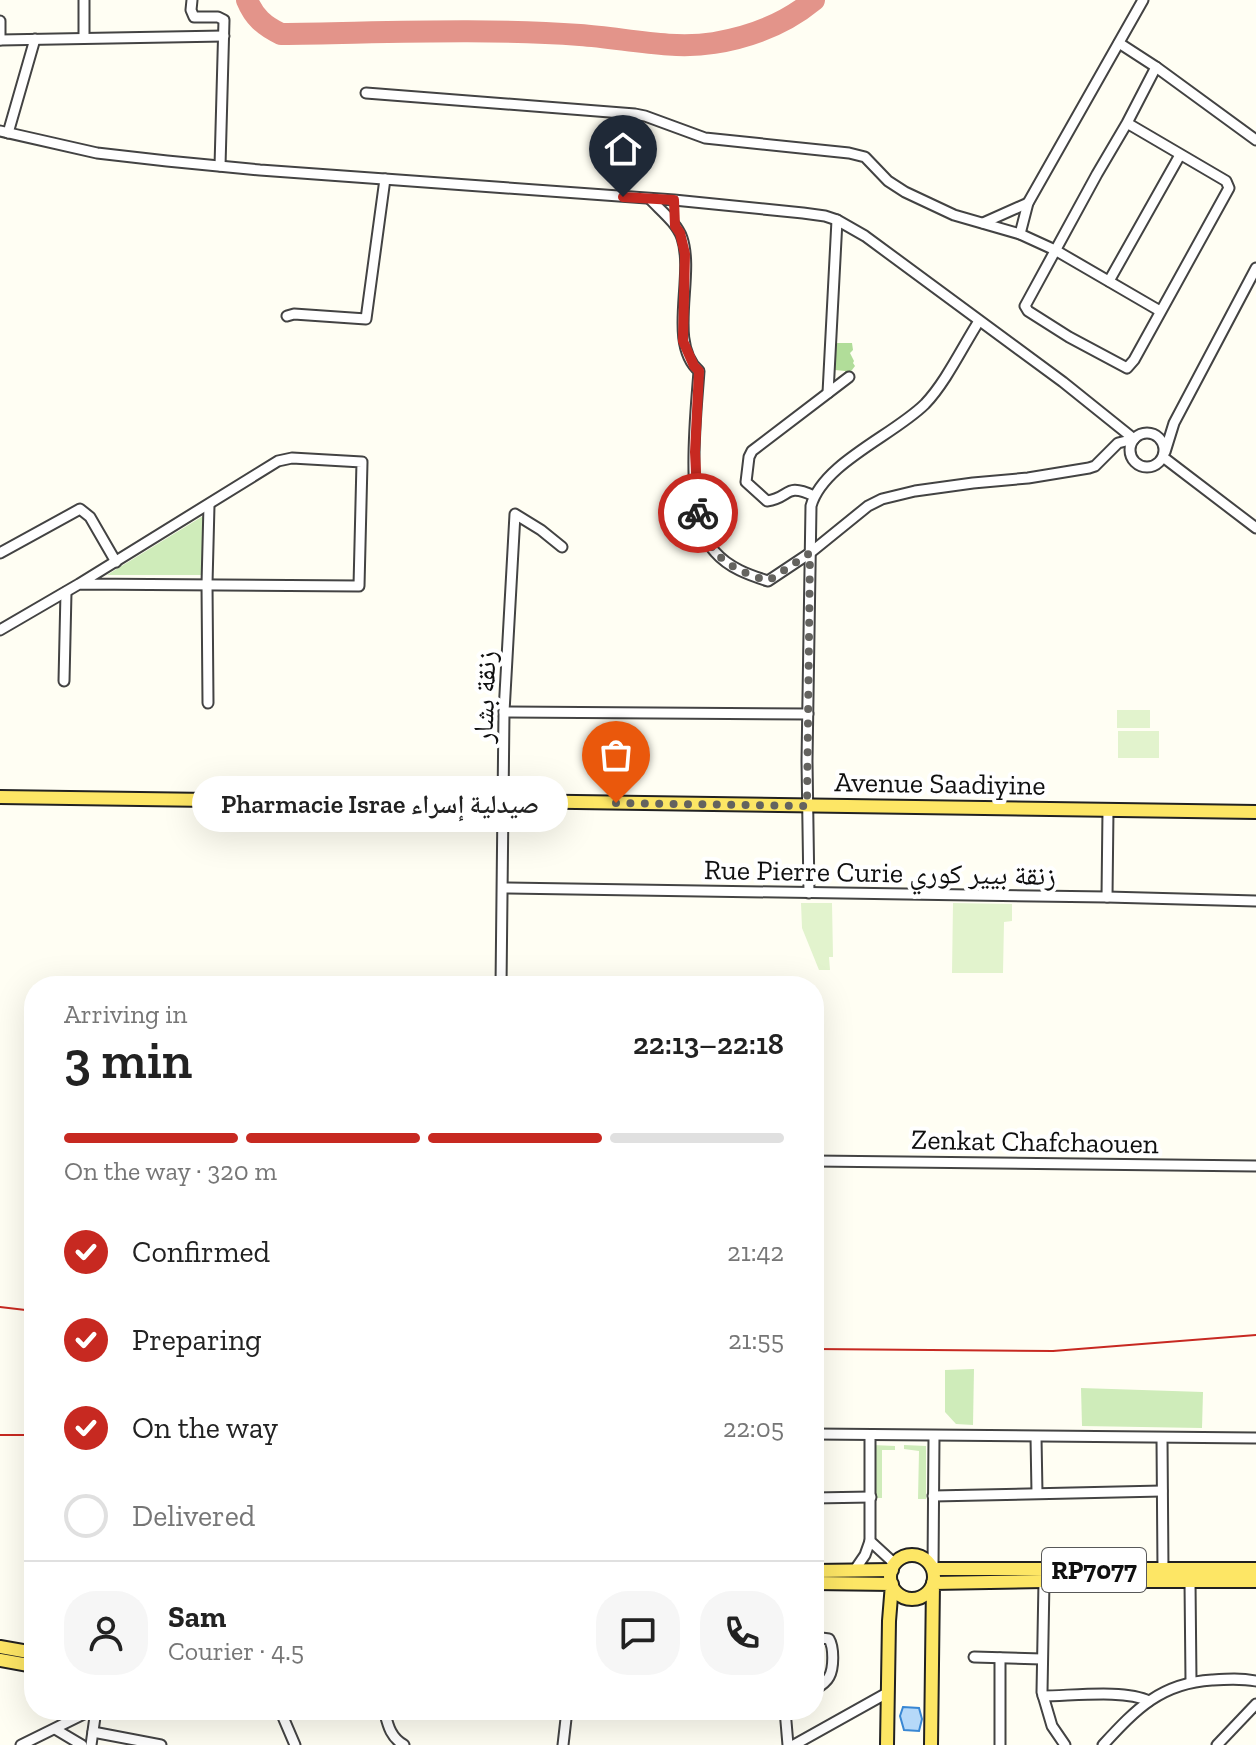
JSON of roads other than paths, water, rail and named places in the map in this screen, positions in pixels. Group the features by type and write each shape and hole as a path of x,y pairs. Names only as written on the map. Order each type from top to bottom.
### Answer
{"main road":[{"name":"Avenue Saadiyine","path":"0,797 1256,812"},
{"name":"RP7077","path":"824,1582 893,1573 905,1556 918,1556 933,1569 1256,1569"},
{"path":"931,1745 933,1569"},
{"name":"RP7077","path":"824,1571 893,1573"},
{"name":"RP7077","path":"893,1573 900,1594 913,1598 925,1594 933,1583 1256,1581"},
{"path":"887,1745 893,1573"},
{"path":"0,1647 24,1651"},
{"path":"0,1660 24,1664"}],"street":[{"path":"84,0 84,38"},
{"path":"192,0 194,36"},
{"path":"1020,234 1028,203 1143,0"},
{"path":"194,17 222,18 220,166"},
{"path":"0,21 0,40 224,36"},
{"path":"35,39 4,132 97,153 220,166 674,200 803,213 837,220 865,236 1063,382 1134,439"},
{"path":"1119,43 1256,140"},
{"path":"1127,123 1226,181 1229,188 1127,368 1069,337 1025,306 1156,67"},
{"path":"366,93 615,112 645,116 705,138 865,157 888,181 905,192 954,215 1020,234 1055,250 1160,311"},
{"path":"1109,281 1180,155"},
{"path":"287,316 366,319 385,179"},
{"path":"650,199 680,233 685,254 683,341 699,371 695,482 704,534 726,563 752,576 768,581 810,553 868,506 882,499 915,491 1083,470 1095,466 1120,442 1174,423"},
{"path":"674,200 675,226"},
{"path":"983,223 1028,203"},
{"path":"828,393 837,220"},
{"path":"1134,439 1130,450 1132,459 1139,466 1147,468 1162,458 1174,423 1256,268"},
{"path":"809,893 807,806 811,506 823,482 927,402 979,321"},
{"path":"814,496 797,489 767,501 746,482 749,457 752,451 849,377"},
{"path":"1145,433 1154,434 1161,440 1162,458 1256,528"},
{"path":"1111,449 1130,450"},
{"path":"0,630 278,461 292,458 362,462 359,586 79,584"},
{"path":"208,703 209,505"},
{"path":"0,553 80,509 87,512 116,562"},
{"name":"زنقة بشار","path":"501,976 504,712 515,514 562,547"},
{"path":"64,681 66,592"},
{"path":"504,712 808,714"},
{"path":"1107,897 1108,810"},
{"name":"Rue Pierre Curie زنقة بيير كوري","path":"503,888 1256,901"},
{"name":"Zenkat Chafchaouen","path":"824,1161 1256,1166"},
{"path":"824,1434 1256,1438"},
{"path":"854,1571 870,1541 870,1435"},
{"path":"933,1569 934,1436"},
{"path":"1036,1437 1037,1493"},
{"path":"1162,1438 1163,1570"},
{"path":"933,1496 1162,1491"},
{"path":"824,1498 871,1497"},
{"path":"870,1541 893,1573"},
{"path":"1044,1581 1043,1696 1052,1726 1065,1745"},
{"path":"1190,1582 1191,1681"},
{"path":"824,1638 833,1644 830,1674 824,1683"},
{"path":"974,1657 1042,1659"},
{"path":"1000,1658 1000,1745"},
{"path":"1103,1745 1149,1701 1174,1687 1191,1681 1256,1681"},
{"path":"794,1745 887,1693"},
{"path":"1043,1696 1119,1695 1138,1696 1149,1701"},
{"path":"1217,1745 1256,1704"},
{"path":"21,1745 73,1720"},
{"path":"91,1745 94,1720"},
{"path":"284,1720 295,1745"},
{"path":"387,1720 391,1734 404,1745"},
{"path":"563,1745 566,1720"},
{"path":"786,1720 788,1745"},
{"path":"55,1729 82,1745"},
{"path":"93,1732 161,1745"}],"water":[{"path":"903,1707 919,1708 922,1719 919,1731 904,1730 900,1716"}],"railway":[{"path":"0,1307 24,1310"},
{"path":"824,1349 1053,1351 1256,1335"},
{"path":"0,1435 24,1435"}],"place":[{"name":"Pharmacie Israe صيدلية إسراء","path":"616,803"}]}
